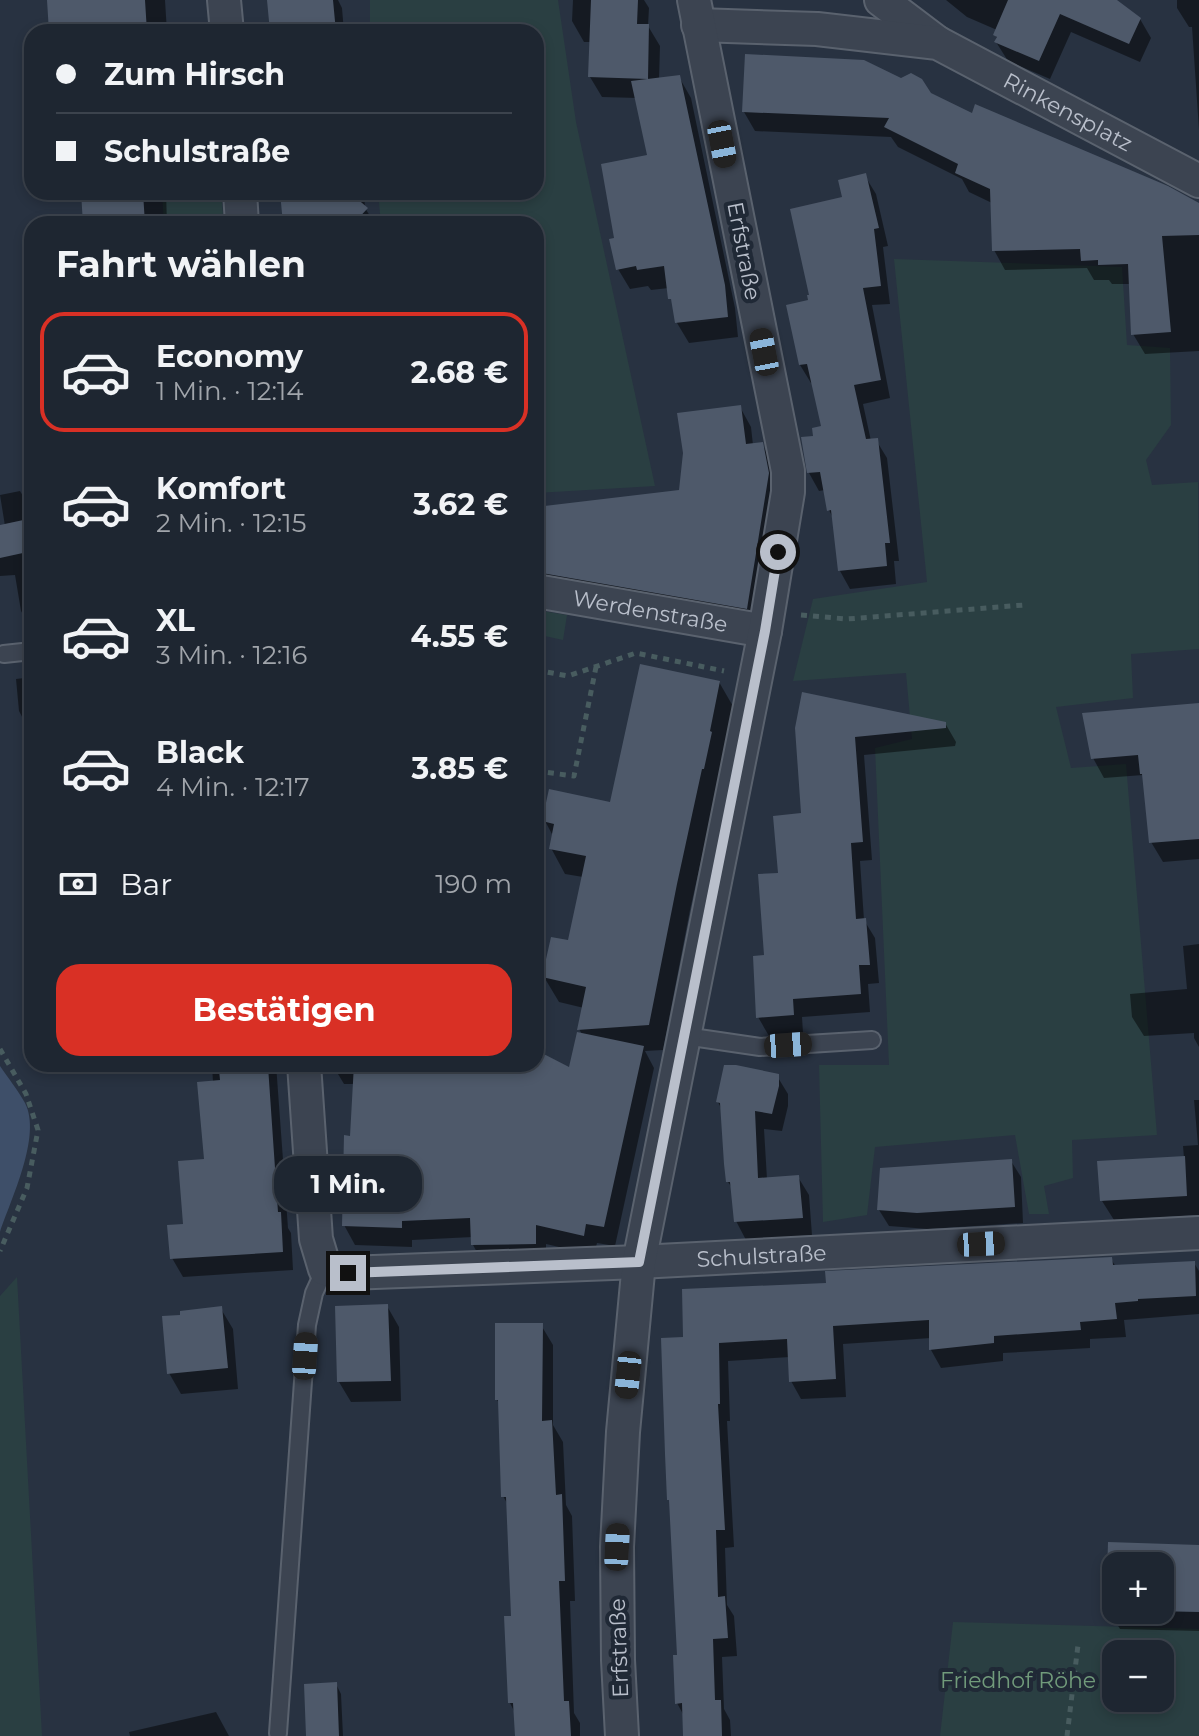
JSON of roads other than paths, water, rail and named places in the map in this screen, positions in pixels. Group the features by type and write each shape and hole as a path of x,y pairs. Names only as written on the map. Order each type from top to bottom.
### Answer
{"street":[{"path":"224,0 226,24"},
{"name":"Rinkensplatz","path":"881,0 938,43 1199,181"},
{"name":"Rinkensplatz","path":"696,12 938,43"},
{"name":"Erfstraße","path":"622,1736 617,1547 623,1432 639,1262 767,621 788,492 788,471 696,12"},
{"name":"Werdenstraße","path":"544,592 767,621"},
{"path":"305,1072 316,1239 325,1269"},
{"name":"Schulstraße","path":"325,1269 348,1273 639,1262 1199,1233"}],"lane":[{"path":"4,654 24,652"},
{"path":"685,1036 760,1047 872,1040"},
{"path":"278,1733 307,1325 314,1293 325,1269"}],"water":[{"path":"0,1066 25,1103 30,1132 23,1168 0,1232"}],"park label":[{"name":"Friedhof Röhe","path":"1018,1680"}]}
